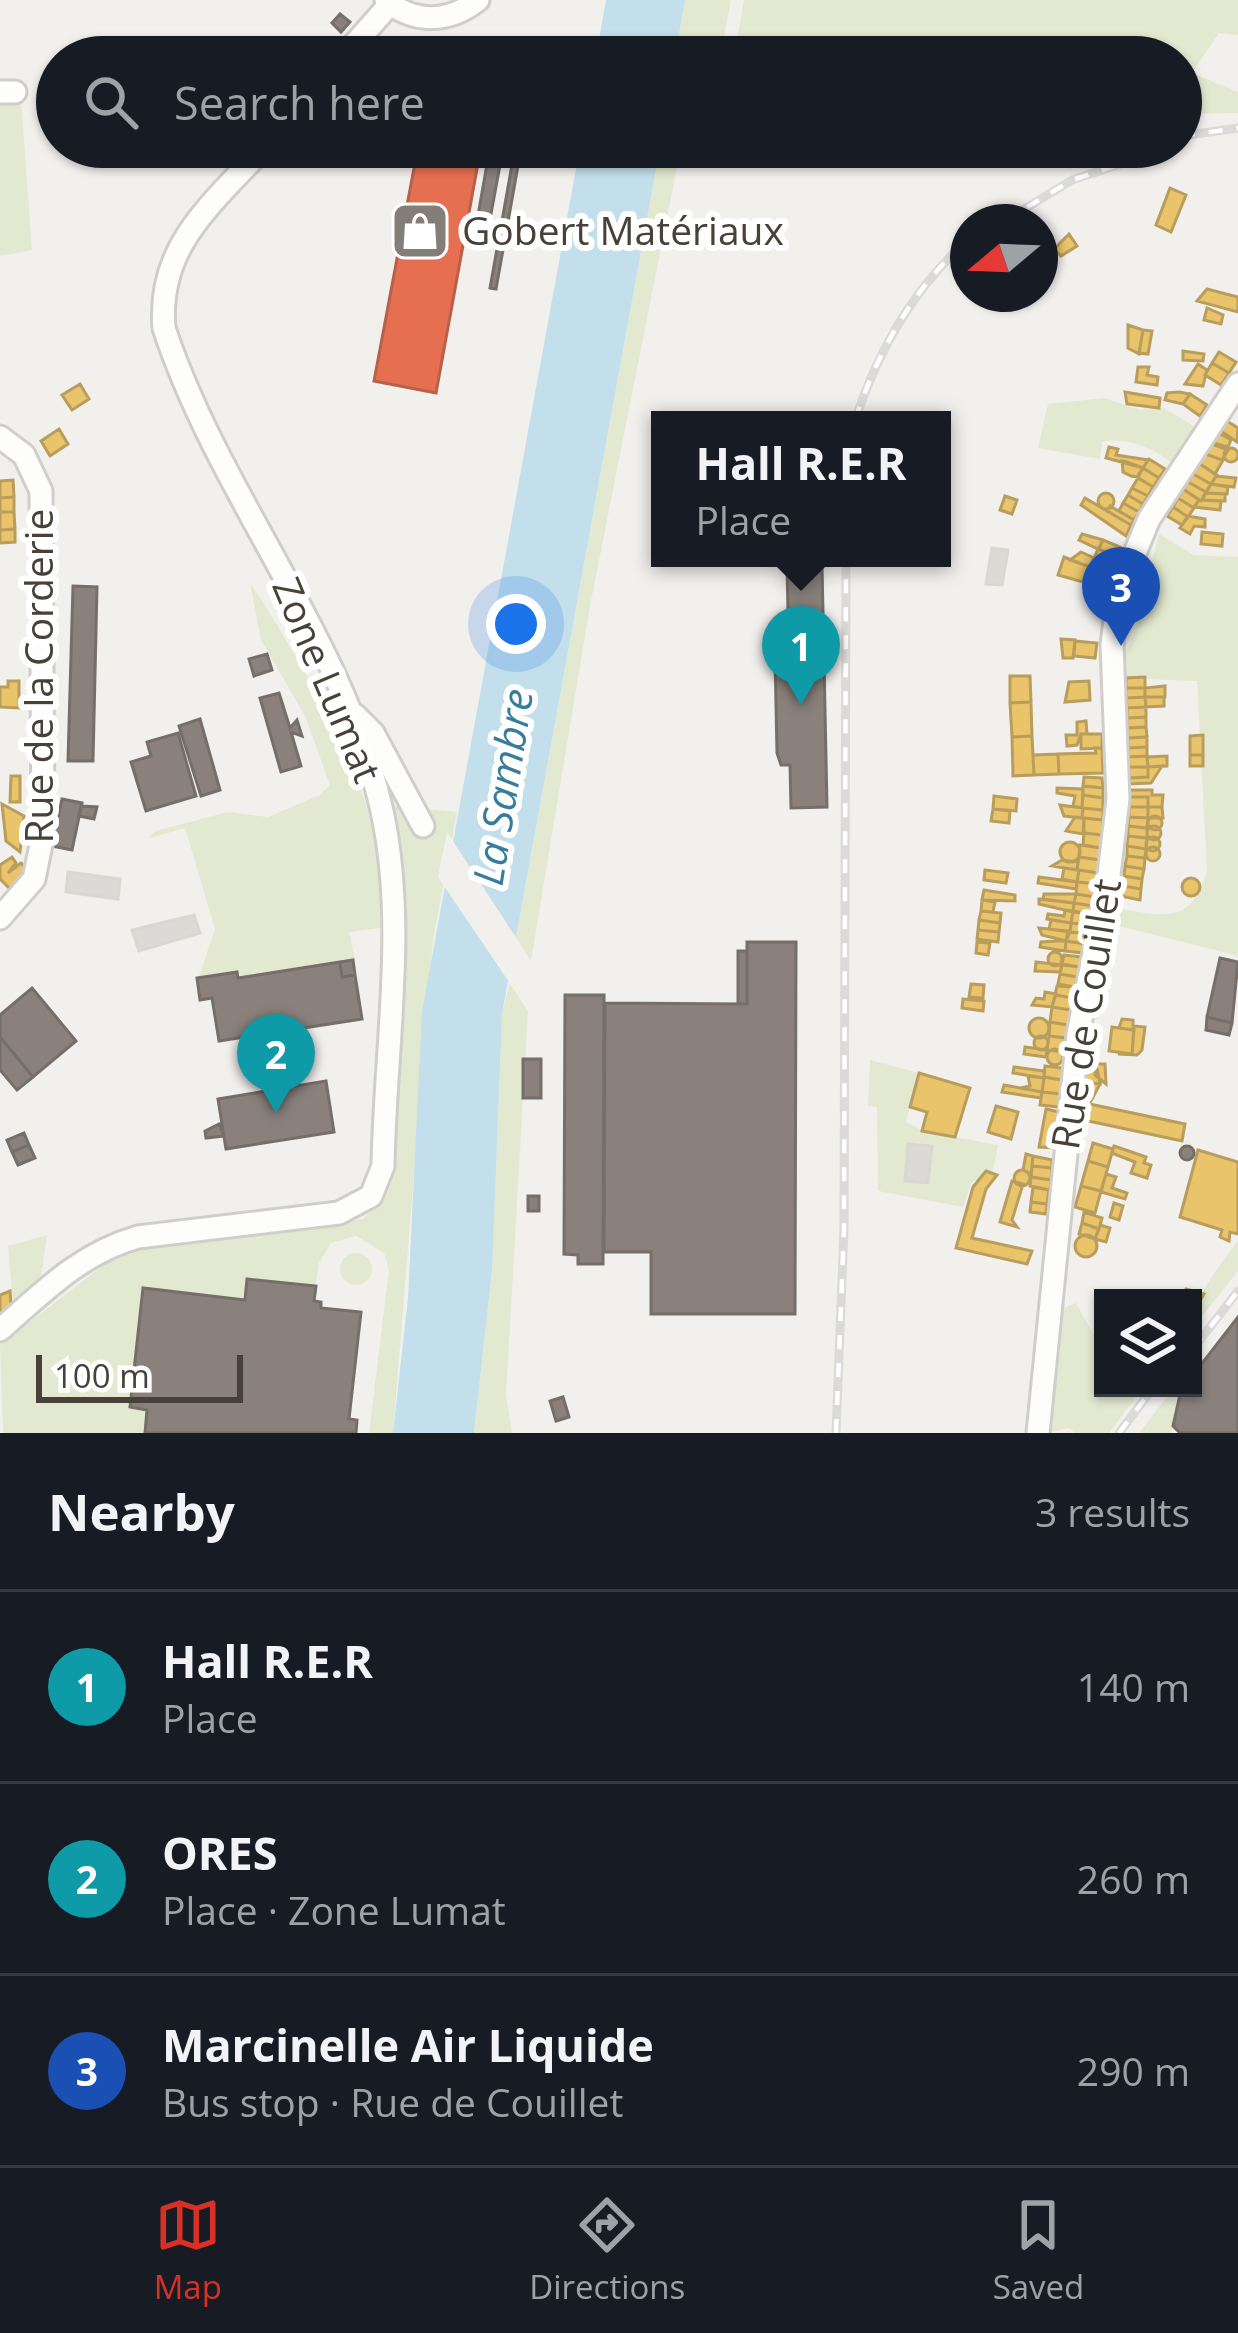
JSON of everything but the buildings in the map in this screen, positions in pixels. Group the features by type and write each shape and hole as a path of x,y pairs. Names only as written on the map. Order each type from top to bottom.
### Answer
{"street":[{"path":"361,36 388,2 420,18 439,19 478,0"},
{"name":"Zone Lumat","path":"0,1330 46,1286 120,1242 339,1213 359,1206 380,1182 395,900 381,806 347,706 164,328 161,299 176,249 245,168"},
{"name":"Rue de Couillet","path":"1037,1433 1078,1034 1108,884 1118,799 1112,645 1118,594 1149,519 1238,384"},
{"name":"Rue de la Corderie","path":"0,436 24,455 41,491 43,835 34,879 0,918"},
{"path":"347,706 373,733 423,826"}],"green space":[{"path":"685,0 731,0 724,36 679,36"},
{"path":"744,0 1238,0 1238,35 1219,33 1202,58 1202,36 738,36"},
{"path":"1202,77 1238,92 1238,113 1202,114"},
{"path":"21,100 32,250 0,256 0,101"},
{"path":"656,168 677,168 590,606 531,961 516,938"},
{"path":"1105,398 1140,410 1164,408 1197,428 1172,463 1130,442 1102,442 1100,459 1038,448 1048,404"},
{"path":"1159,534 1194,555 1238,557 1238,956 1111,924 1115,908 1161,914 1184,909 1207,871 1197,681 1125,678 1125,652 1140,614"},
{"path":"250,583 307,677 360,787 378,853 380,928 349,932 355,960 241,979 239,973 198,979 215,929 185,828 147,839 156,831 228,812 268,817 320,795 330,785 305,716 261,640"},
{"path":"392,806 457,812 433,940 393,1433 369,1433 389,1270 384,1253 356,1236 331,1243 319,1263 315,1290 248,1283 245,1304 142,1292 129,1407 146,1410 144,1433 3,1433 0,1345 123,1250 363,1219 386,1196 392,1178 404,928"},
{"path":"510,983 528,1011 506,1395 512,1433 474,1433 492,1271 502,1014"},
{"path":"870,1060 919,1073 906,1122 923,1131 998,1145 993,1171 971,1183 963,1207 878,1191 877,1107 868,1106"},
{"path":"47,1235 41,1276 13,1305 8,1246"},
{"path":"1238,1241 1238,1271 1202,1317 1202,1293"},
{"path":"356,1253 367,1258 372,1269 367,1280 356,1285 345,1280 340,1269 345,1258"},
{"path":"1076,1303 1094,1335 1094,1397 1136,1397 1109,1433 1075,1433 1069,1428 1045,1433 1052,1341 1063,1308"},
{"path":"1167,1397 1179,1397 1171,1433 1139,1433"}],"water":[{"path":"606,0 685,0 679,36 600,36"},
{"name":"La Sambre","path":"576,168 656,168 502,1014 492,1271 474,1433 393,1433 408,1298 422,1012"}],"pier":[{"path":"447,832 521,945 513,988 438,877"}],"railway":[{"path":"1202,133 1238,128"},
{"path":"1033,204 1072,180 1108,168"},
{"path":"859,411 900,322 950,257"},
{"path":"836,1433 844,1229 846,567"},
{"path":"1202,1337 1238,1291"},
{"path":"1119,1433 1146,1397"}],"place":[{"name":"Gobert Matériaux","path":"420,231"},
{"name":"Marcinelle Air Liquide","path":"1121,646"},
{"name":"Hall R.E.R","path":"801,705"},
{"name":"ORES","path":"276,1113"}]}
